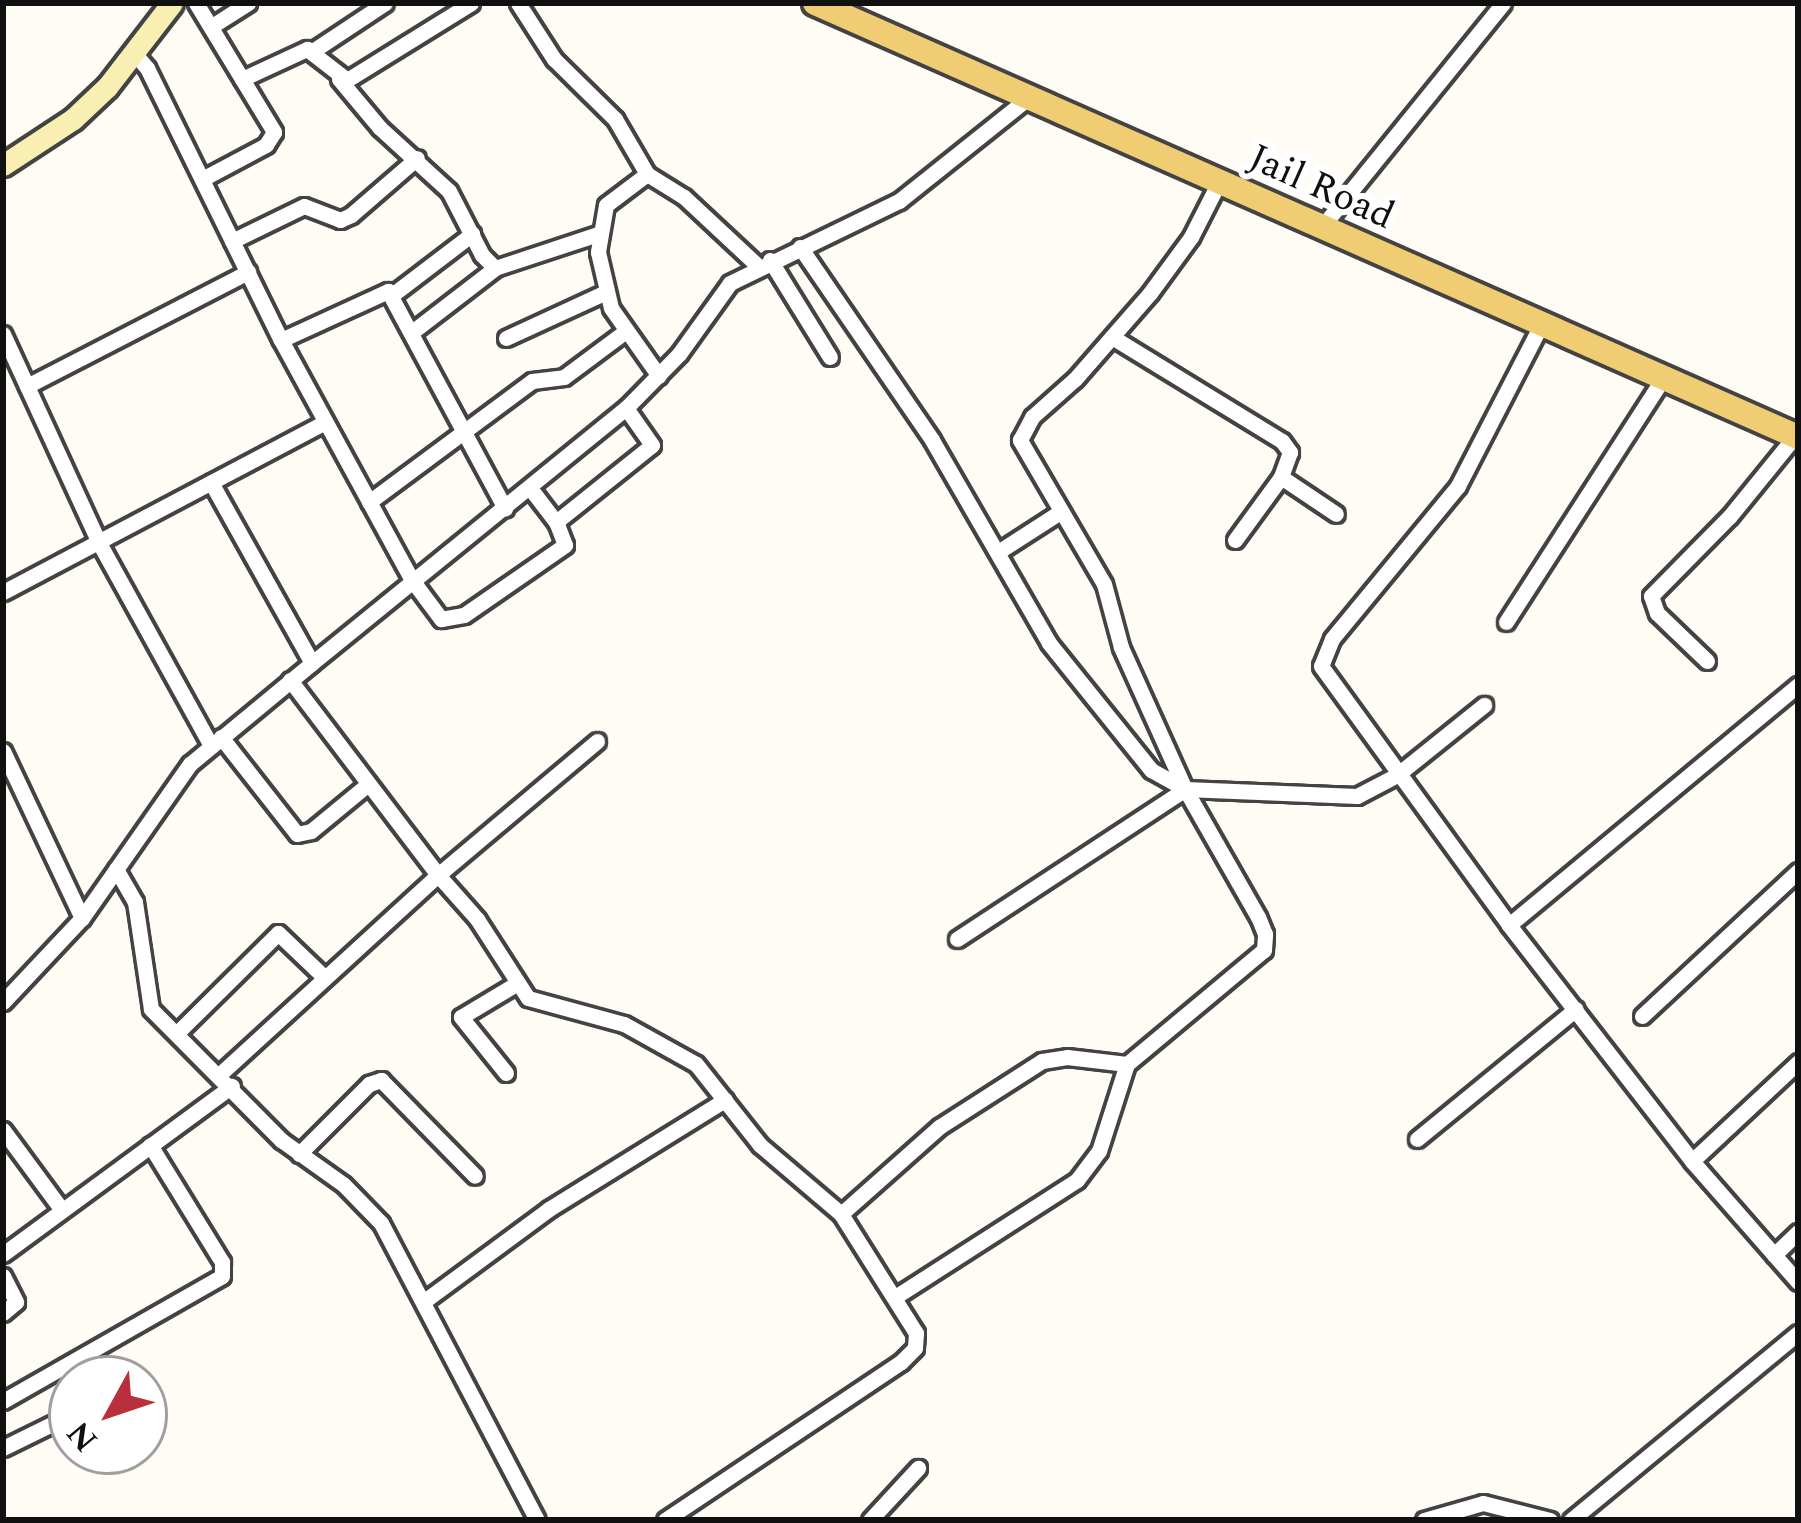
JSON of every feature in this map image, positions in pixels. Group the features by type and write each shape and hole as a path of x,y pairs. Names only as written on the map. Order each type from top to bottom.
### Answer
{"main road":[{"name":"Jail Road","path":"815,3 1797,436"}],"street":[{"path":"3,166 73,119 172,3"},
{"path":"196,3 271,124 272,138 202,179"},
{"path":"212,26 248,3"},
{"path":"242,79 296,52 314,50 385,3"},
{"path":"339,79 347,80 471,3"},
{"path":"518,3 554,59 615,119 647,174 684,197 764,263 830,356"},
{"path":"1321,228 1503,3"},
{"path":"314,50 380,128 449,190 495,268"},
{"path":"134,53 147,68 281,340 431,610 451,621 560,552 565,537 530,488"},
{"path":"3,1002 82,918 165,793 216,741 626,408 658,376 730,283 899,201 1028,98"},
{"path":"232,242 304,206 340,220 417,158"},
{"path":"647,174 606,206 598,234 604,293 658,376"},
{"path":"895,1297 1077,1180 1099,1151 1127,1064 1264,950 1265,934 1258,916 1185,789 1121,647 1104,584 1019,440 1032,417 1112,337 1180,254 1219,182"},
{"path":"392,295 472,234"},
{"path":"412,332 495,268 598,234"},
{"path":"800,247 932,440 1069,671 1151,770 1185,789 1342,797 1374,789 1397,775 1484,705"},
{"path":"27,386 248,272"},
{"path":"281,340 380,290 392,295 505,508"},
{"path":"506,338 604,293"},
{"path":"1540,325 1458,486 1324,653 1322,666 1509,925 1692,1161 1798,1282"},
{"path":"369,502 532,381 564,377 626,331"},
{"path":"3,334 98,541 216,741 297,834 311,831 368,784"},
{"path":"1112,337 1282,441 1290,452 1282,477 1235,540"},
{"path":"1506,622 1663,378"},
{"path":"556,522 652,445 626,408"},
{"path":"3,592 326,422"},
{"path":"1707,661 1657,613 1651,596 1730,516 1797,436"},
{"path":"1282,477 1336,514"},
{"path":"211,482 312,663"},
{"path":"998,552 1060,512"},
{"path":"290,680 438,875 477,919 516,984 539,1004 592,1012 672,1046 696,1064 760,1145 841,1214 916,1333 909,1354 665,1520"},
{"path":"1509,925 1798,686"},
{"path":"3,1254 150,1145 226,1080 324,976 597,741"},
{"path":"3,751 82,918"},
{"path":"957,939 1185,789"},
{"path":"116,869 135,902 152,1009 299,1154 365,1203 423,1302 537,1520"},
{"path":"1642,1016 1798,871"},
{"path":"177,1033 278,933 324,976"},
{"path":"506,1073 461,1017 516,984"},
{"path":"1417,1139 1576,1009"},
{"path":"841,1214 939,1127 1042,1061 1067,1057 1127,1064"},
{"path":"1692,1161 1798,1062"},
{"path":"299,1154 369,1084 381,1080 475,1177"},
{"path":"423,1302 550,1209 725,1100"},
{"path":"3,1130 62,1210"},
{"path":"3,1401 222,1276 222,1262 150,1145"},
{"path":"1774,1255 1798,1232"},
{"path":"3,1276 16,1302 3,1313"},
{"path":"1571,1520 1798,1333"},
{"path":"3,1448 48,1426"},
{"path":"870,1520 918,1468"},
{"path":"1424,1520 1483,1503 1550,1520"}]}
